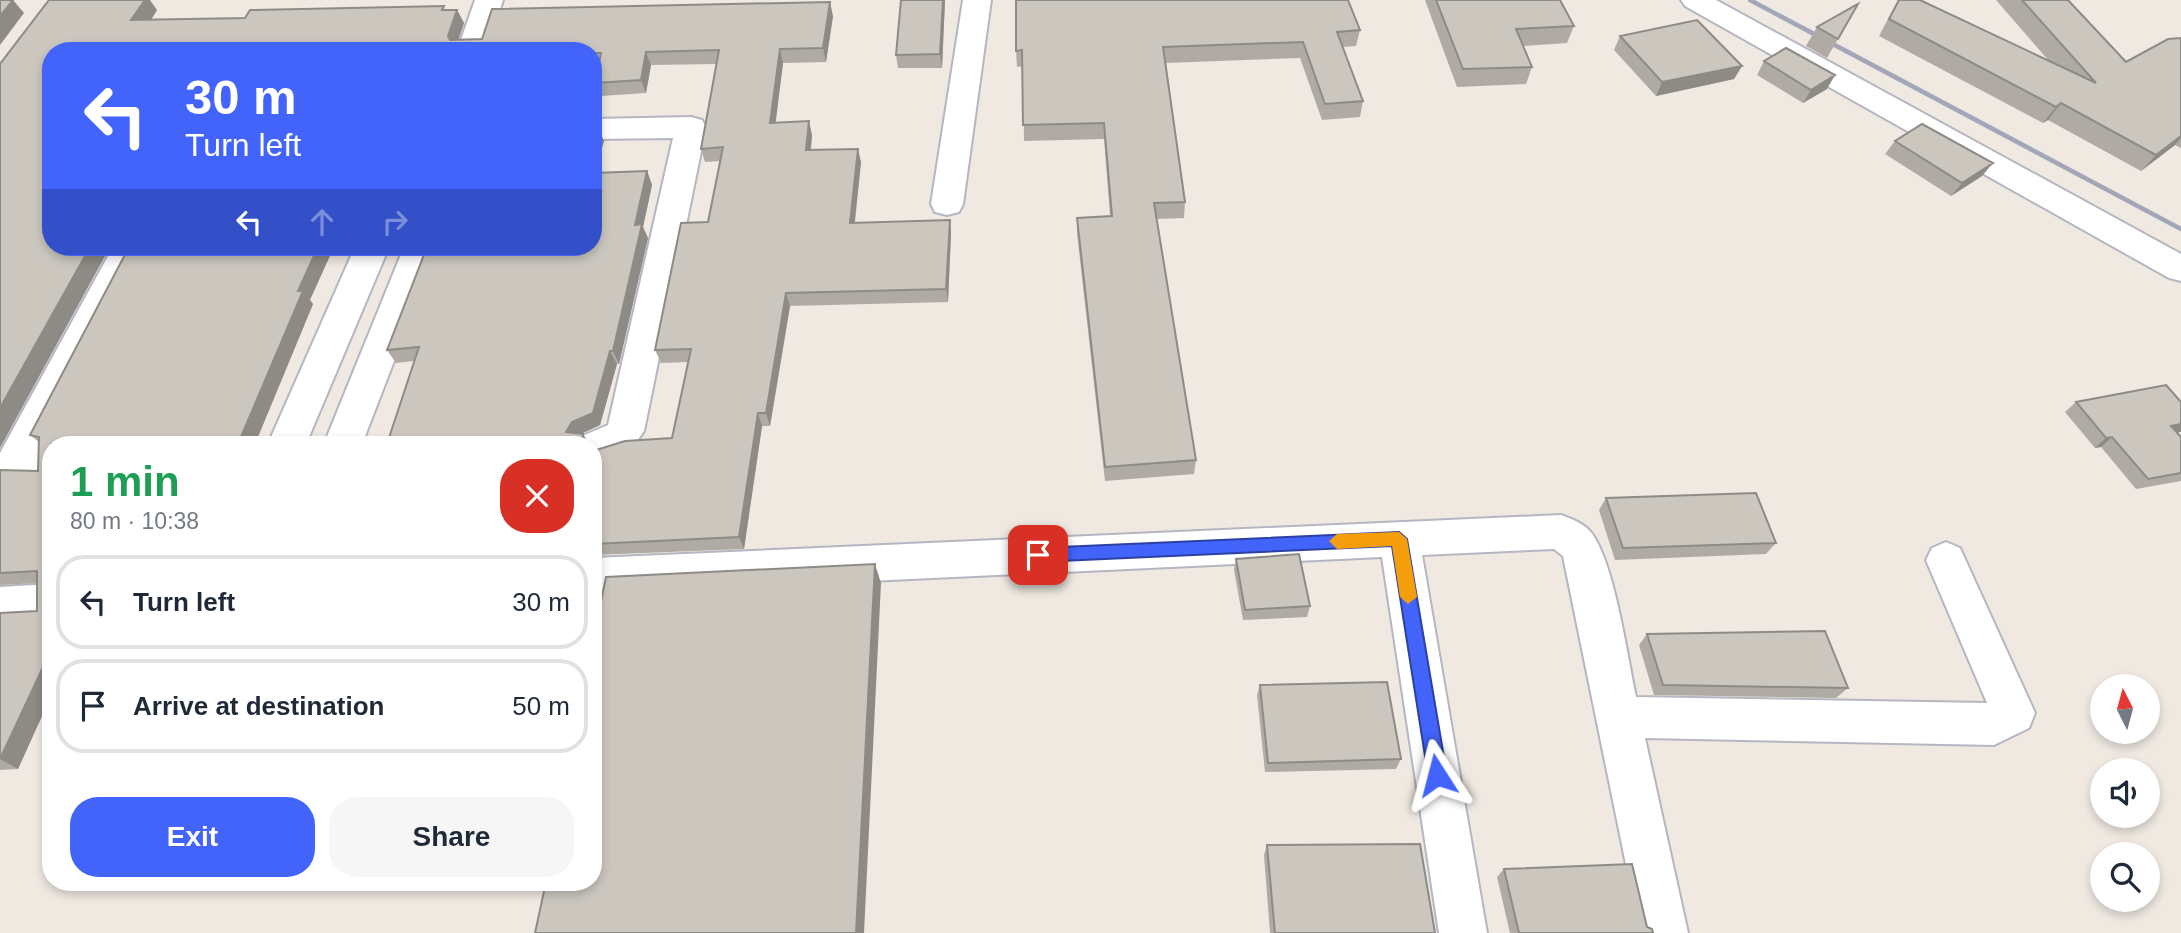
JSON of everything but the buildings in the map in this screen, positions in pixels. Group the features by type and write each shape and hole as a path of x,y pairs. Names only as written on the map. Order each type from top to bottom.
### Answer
{"street":[{"path":"475,42 489,0"},
{"path":"947,204 977,0"},
{"path":"1695,0 2181,269"},
{"path":"602,129 691,127 625,431 617,440 602,445"},
{"path":"34,465 18,455 125,256"},
{"path":"290,436 368,256"},
{"path":"346,436 417,256"},
{"path":"602,576 1561,531 1577,544 1585,559 1664,933"},
{"path":"1399,539 1463,933"},
{"path":"1618,717 1994,724 2014,713 1946,560"},
{"path":"0,605 42,603"}],"railway":[{"path":"1750,0 2181,229"}],"slow traffic":[{"path":"1337,541 1399,539 1408,597"}],"route":[{"path":"1038,555 1399,539 1437,775"}]}
